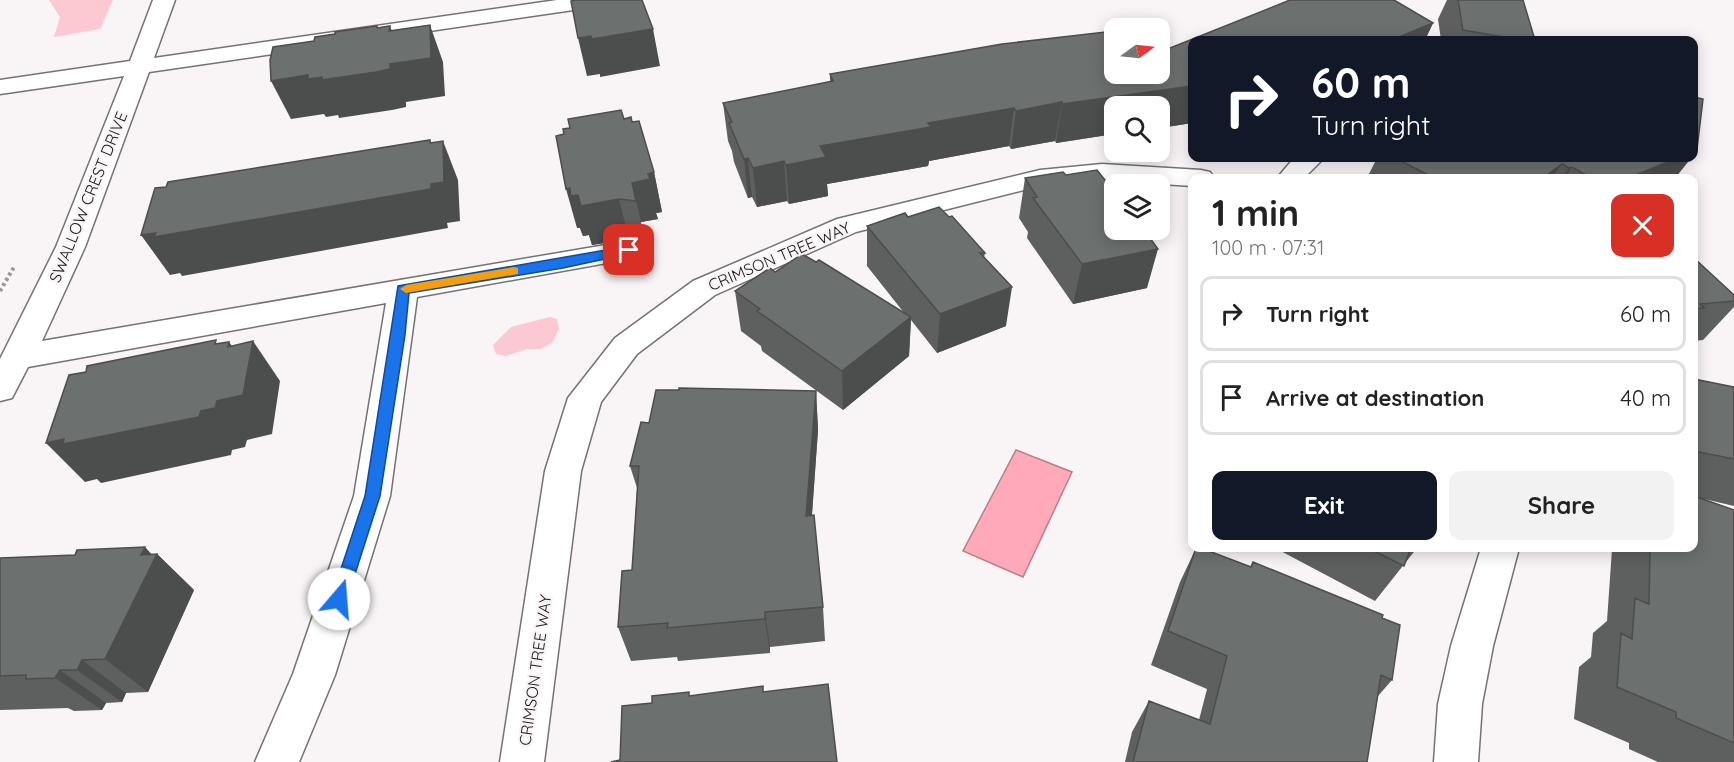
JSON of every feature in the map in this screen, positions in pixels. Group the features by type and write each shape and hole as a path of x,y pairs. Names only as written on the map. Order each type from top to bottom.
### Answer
{"street":[{"name":"SWALLOW CREST DRIVE","path":"0,388 19,357 70,251 164,0"},
{"path":"0,87 601,0"},
{"path":"1292,174 1306,162"},
{"name":"CRIMSON TREE WAY","path":"522,762 563,471 585,398 626,346 704,288 847,225 1040,178 1102,172 1188,177"},
{"path":"19,357 403,289 563,264 629,250"},
{"path":"277,762 314,675 372,496 398,335 403,289"},
{"path":"1456,762 1460,704 1472,646 1499,552"}],"path":[{"path":"0,291 14,267"}],"shaded area":[{"path":"49,0 113,0 100,29 54,37 60,17"},
{"path":"550,317 557,319 559,329 552,343 541,349 527,349 506,356 496,354 493,345 511,327"},
{"path":"1016,450 1072,472 1023,577 963,551"}],"building":[{"path":"642,0 653,29 592,39 591,36 578,38 571,1"},
{"path":"1290,0 1394,0 1433,23 1402,36 1200,36"},
{"path":"1458,0 1523,0 1534,36 1498,36 1463,30"},
{"path":"430,25 431,58 390,64 390,69 376,72 322,80 322,77 308,79 308,75 271,81 270,60 273,47 314,41 315,37 335,34 335,32 377,26 377,28 390,26 389,31"},
{"path":"1104,32 1104,84 1170,84 1170,48 1188,41 1188,87 1104,96 1104,98 1062,104 1062,102 1016,111 1014,108 928,123 931,127 820,146 826,157 786,165 784,161 753,168 748,158 744,159 723,103 833,81 830,74 1002,44"},
{"path":"1698,98 1703,99 1698,141"},
{"path":"621,110 624,119 631,117 632,122 639,121 654,172 648,174 650,179 632,183 636,201 619,199 581,206 578,195 571,196 570,188 566,189 556,136 564,134 563,129 570,128 568,119"},
{"path":"430,140 430,143 443,141 444,182 431,184 431,189 154,237 156,233 141,235 155,188 166,187 168,182"},
{"path":"1403,162 1668,162 1638,174 1584,174 1562,164 1548,174 1426,174"},
{"path":"1097,170 1104,179 1104,240 1151,240 1158,249 1082,264 1033,198 1037,197 1025,178 1063,172 1066,175"},
{"path":"939,207 949,217 952,216 985,253 980,253 1012,287 940,314 867,226 905,213 908,217"},
{"path":"802,254 816,262 819,260 911,317 842,371 757,311 760,309 735,291 770,268 775,272"},
{"path":"1698,262 1734,295 1734,301 1700,304 1704,308 1698,309"},
{"path":"216,340 215,344 229,342 228,347 253,341 243,395 217,401 215,408 201,411 199,417 63,444 64,439 46,443 69,375 86,372 87,366"},
{"path":"1698,380 1734,387 1734,459 1698,452"},
{"path":"679,388 816,391 806,516 814,515 823,607 765,612 765,619 667,628 668,623 618,627 622,571 632,570 639,466 630,466 641,422 649,423 656,390 679,390"},
{"path":"1698,497 1734,510 1734,743 1676,718 1676,712 1617,687 1621,633 1632,639 1635,598 1649,604 1650,552 1698,552"},
{"path":"145,547 141,555 157,554 105,659 82,660 77,670 60,670 55,678 26,679 26,675 0,676 0,558 75,555 77,550"},
{"path":"1195,552 1212,552 1251,567 1253,562 1383,615 1382,618 1400,625 1392,680 1381,675 1367,762 1133,762 1149,701 1210,724 1227,656 1168,631"},
{"path":"1376,552 1409,552 1404,566"},
{"path":"828,684 837,762 611,762 620,760 622,706 652,703 652,696 689,692 689,696 763,686 763,692"}],"slow traffic":[{"path":"406,289 514,271"}],"route":[{"path":"339,599 372,496 398,335 403,289 563,264 629,250"}]}
